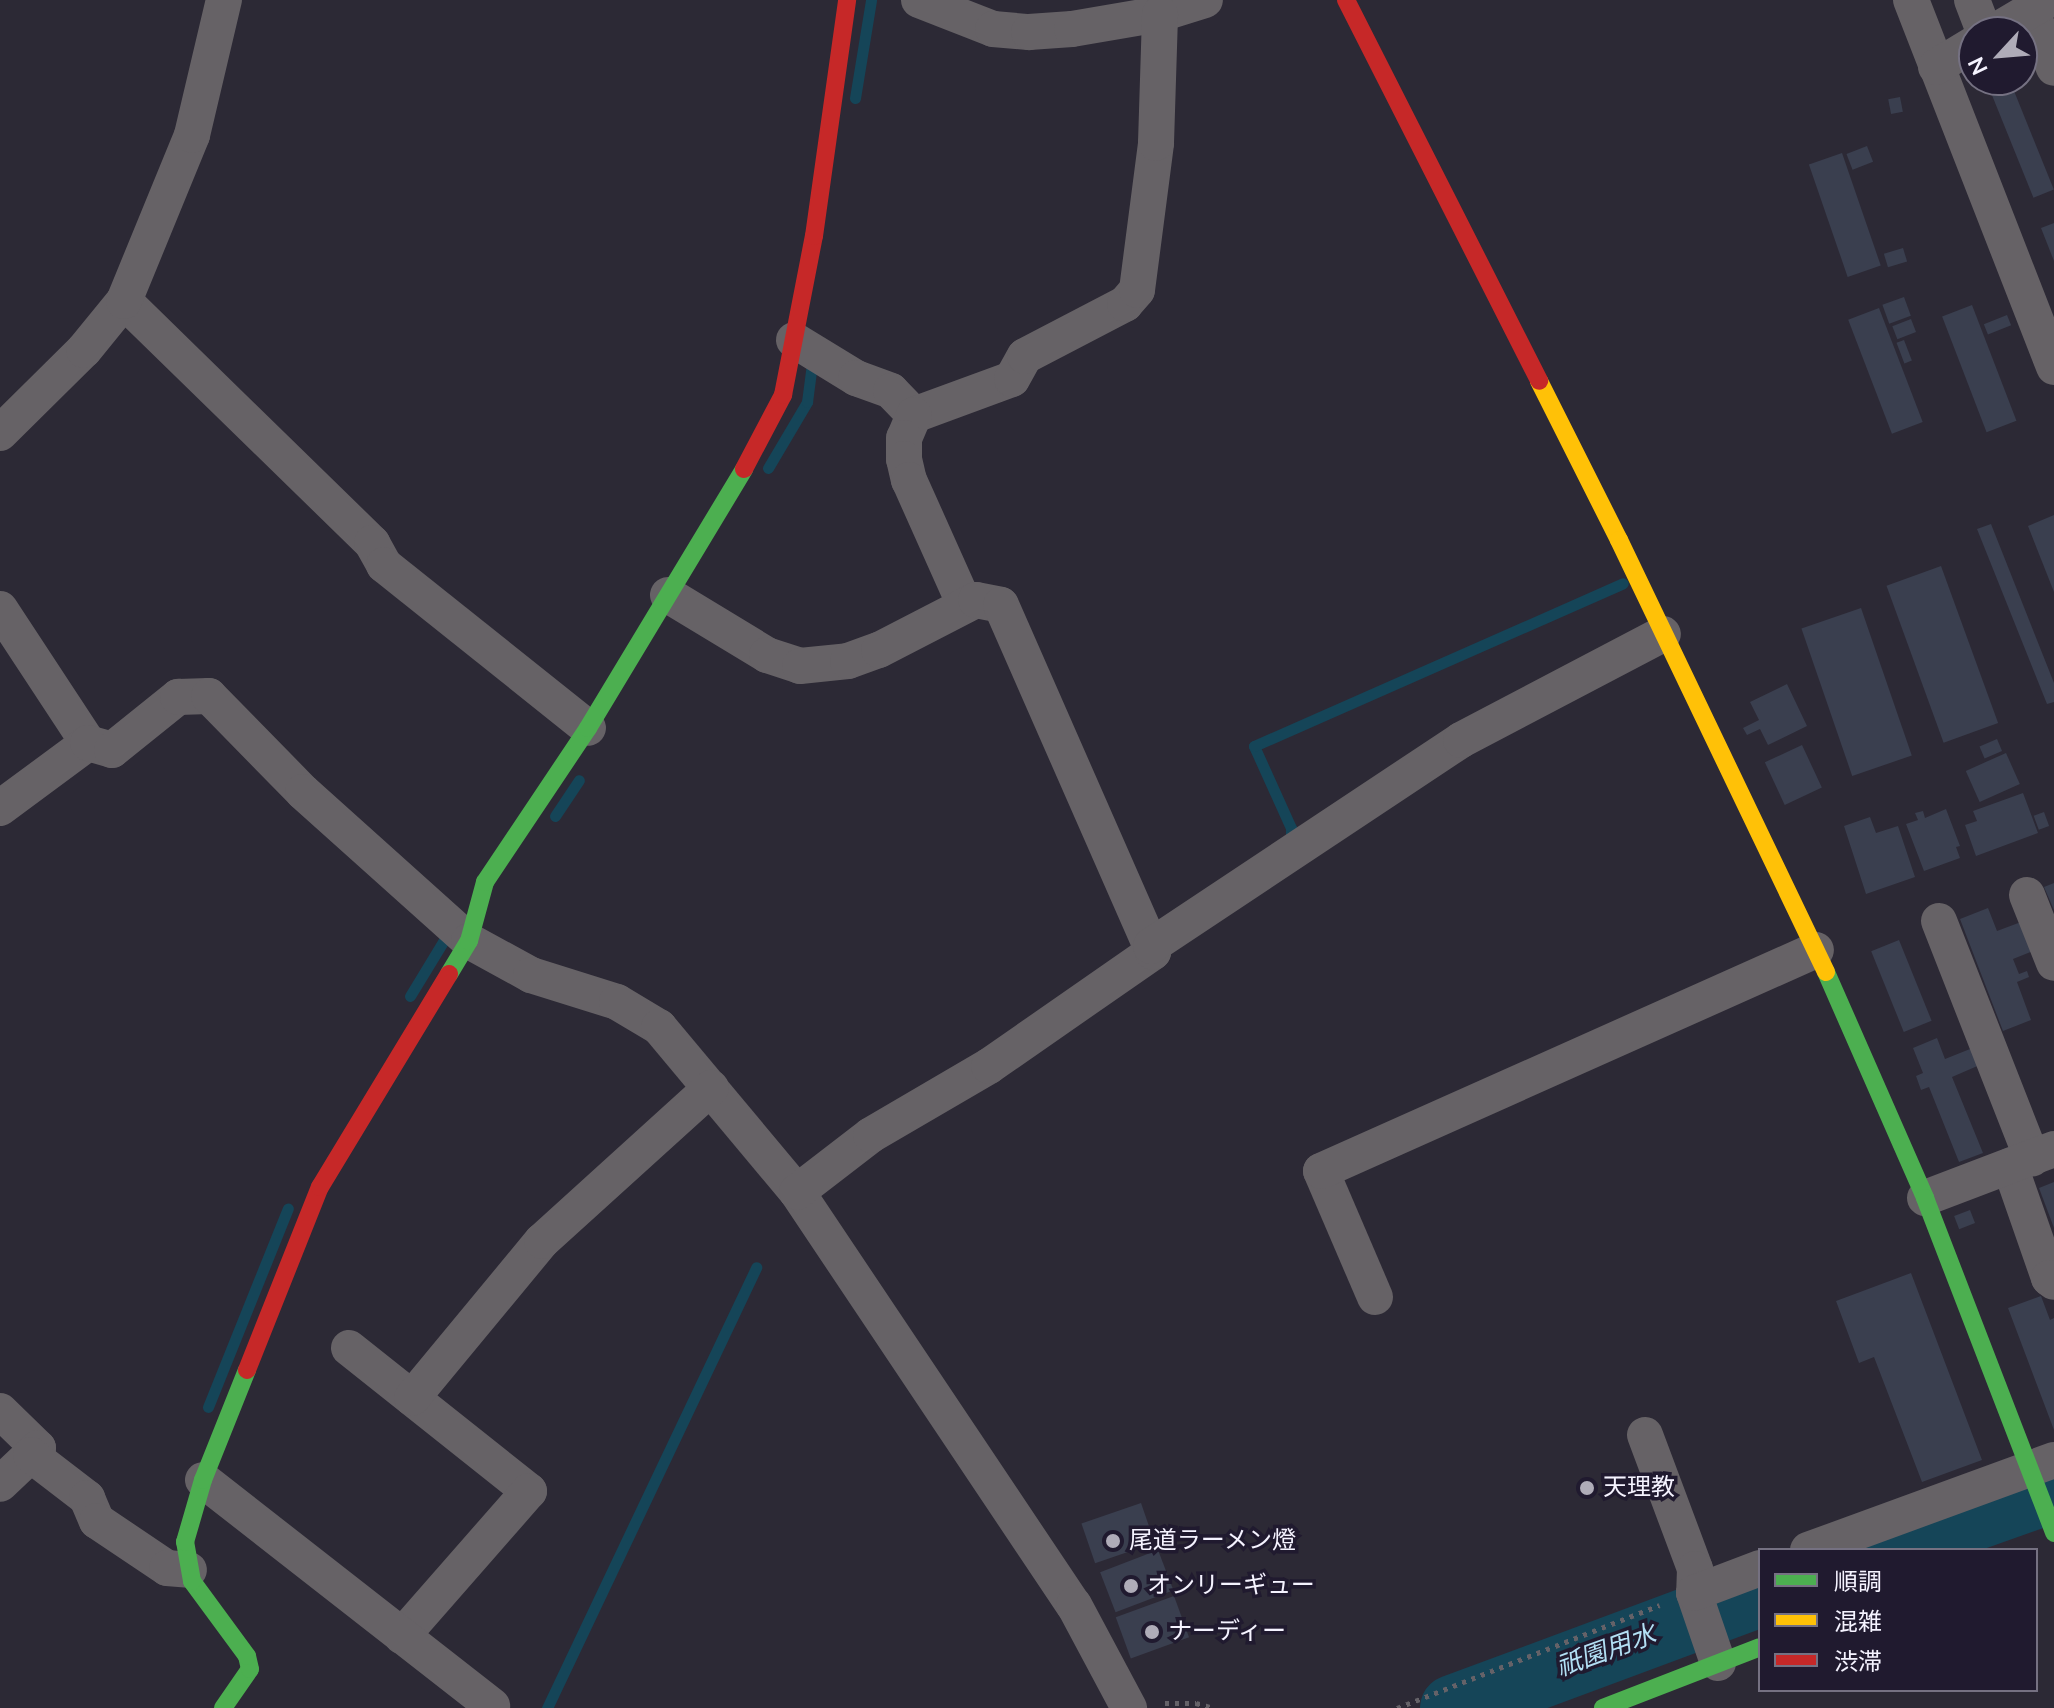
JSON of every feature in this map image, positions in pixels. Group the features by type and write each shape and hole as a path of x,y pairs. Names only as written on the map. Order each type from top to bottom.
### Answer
{"street":[{"path":"0,433 84,350 124,301 192,135 224,0"},
{"path":"178,1570 203,1480 320,1187 469,941 485,882 588,728 679,602 807,348 814,236 847,0"},
{"path":"919,0 993,29 1072,29 1160,14 1205,0"},
{"path":"1072,29 1092,0"},
{"path":"1346,0 1619,540 1816,950 1925,1198 2037,1468 2049,1534"},
{"path":"1911,0 2054,367"},
{"path":"2021,16 2040,5 2054,68"},
{"path":"965,605 909,480 904,459 904,438 914,415 1012,379 1025,356 1125,304 1137,290 1156,143 1160,14"},
{"path":"1936,67 1958,54"},
{"path":"124,301 372,543 384,565 588,728"},
{"path":"807,348 856,378 891,391 914,415"},
{"path":"679,602 767,655 800,666 848,661 879,650 976,600 1001,605 1153,952 989,1066 871,1135 797,1192"},
{"path":"0,609 88,743 112,750 178,697 209,696 303,792 469,941 531,975 617,1002 659,1027 797,1192 1074,1605 1128,1705"},
{"path":"1151,946 1461,740 1663,634"},
{"path":"0,808 88,743"},
{"path":"2027,895 2054,963"},
{"path":"1939,921 2032,1158 2049,1278 2054,1282"},
{"path":"1375,1297 1321,1171 1816,950"},
{"path":"412,1398 542,1241 711,1088"},
{"path":"1925,1198 2032,1158"},
{"path":"349,1348 529,1491 402,1636"},
{"path":"0,1411 38,1448 0,1484"},
{"path":"1645,1435 1695,1569 1694,1594 1714,1647"},
{"path":"31,1455 87,1498 97,1521 178,1570 247,1656 250,1669 223,1708"},
{"path":"1814,1548 2037,1468"},
{"path":"203,1480 492,1706"},
{"path":"1694,1594 1758,1569"},
{"path":"1603,1708 1714,1647 1758,1647"}],"path":[{"path":"1397,1708 1694,1594"},
{"path":"1128,1705 1196,1703 1213,1708"}],"building":[{"path":"1992,96 2016,96 2054,189 2033,198"},
{"path":"1900,97 1903,112 1891,114 1888,99"},
{"path":"1867,146 1873,162 1853,170 1846,154"},
{"path":"1842,153 1881,266 1848,277 1809,164"},
{"path":"2054,223 2054,261 2041,228"},
{"path":"1903,248 1907,261 1888,267 1884,254"},
{"path":"1904,297 1911,316 1889,324 1882,305"},
{"path":"1972,305 2016,421 1987,432 1942,316"},
{"path":"1879,308 1923,422 1892,434 1848,320"},
{"path":"2007,315 2011,325 1988,335 1984,324"},
{"path":"1911,319 1916,332 1897,339 1892,326"},
{"path":"1904,340 1912,361 1904,363 1897,343"},
{"path":"2054,515 2054,592 2028,526"},
{"path":"1991,524 2054,683 2054,702 2047,704 1977,529"},
{"path":"1941,566 1998,723 1944,743 1886,586"},
{"path":"1861,608 1912,756 1852,776 1801,629"},
{"path":"1787,684 1807,726 1768,745 1760,729 1747,735 1743,728 1759,720 1750,702"},
{"path":"1997,739 2002,751 1985,758 1980,746"},
{"path":"1802,745 1822,788 1785,805 1765,762"},
{"path":"2006,753 2020,784 1980,802 1966,771"},
{"path":"2023,793 2038,833 1976,856 1965,825 1977,821 1973,811"},
{"path":"1946,809 1960,846 1956,847 1960,858 1924,871 1906,824 1918,820 1915,813 1923,811 1925,818"},
{"path":"2044,812 2049,826 2039,830 2034,816"},
{"path":"1870,817 1876,833 1898,826 1915,877 1866,894 1844,826"},
{"path":"2054,883 2054,910 2044,887"},
{"path":"1988,908 1997,931 2021,922 2033,951 2013,959 2019,974 2027,971 2029,977 2017,982 2031,1020 2003,1031 1960,919"},
{"path":"1899,940 1932,1021 1904,1032 1871,951"},
{"path":"1937,1038 1945,1059 1975,1047 1982,1064 1952,1077 1983,1153 1959,1162 1929,1087 1921,1090 1916,1076 1923,1073 1913,1048"},
{"path":"2054,1182 2054,1228 2039,1188"},
{"path":"1970,1210 1975,1223 1959,1229 1954,1216"},
{"path":"1911,1273 1982,1460 1922,1482 1874,1357 1859,1363 1836,1301"},
{"path":"2041,1296 2050,1320 2054,1318 2054,1430 2008,1308"},
{"path":"1141,1503 1155,1543 1095,1563 1081,1524"},
{"path":"1158,1550 1173,1590 1116,1612 1100,1572"},
{"path":"1174,1596 1189,1637 1131,1659 1116,1617"}],"waterway":[{"path":"855,98 871,0"},
{"path":"768,468 807,402 813,356"},
{"path":"1291,834 1254,746 1623,583"},
{"path":"555,816 579,780"},
{"path":"410,996 444,940"},
{"path":"208,1407 288,1208"},
{"path":"547,1708 756,1267"},
{"name":"祇園用水","path":"1889,1548 2054,1489"},
{"name":"祇園用水","path":"1453,1708 1758,1595"}],"traffic: fast":[{"path":"449,974 469,941 485,882 588,728 744,469"},
{"path":"1826,972 1925,1198 2054,1533"},
{"path":"223,1708 250,1669 247,1656 192,1581 185,1542 203,1480 247,1370"},
{"path":"1603,1708 1758,1648"}],"traffic: slow":[{"path":"1539,381 1619,540 1826,972"}],"traffic: jam":[{"path":"744,469 783,395 814,236 847,0"},
{"path":"1346,0 1539,381"},
{"path":"247,1370 320,1187 449,974"}],"place":[{"name":"天理教","path":"1587,1488"},
{"name":"尾道ラーメン燈","path":"1113,1541"},
{"name":"オンリーギュー","path":"1131,1586"},
{"name":"ナーディー","path":"1152,1632"}]}
